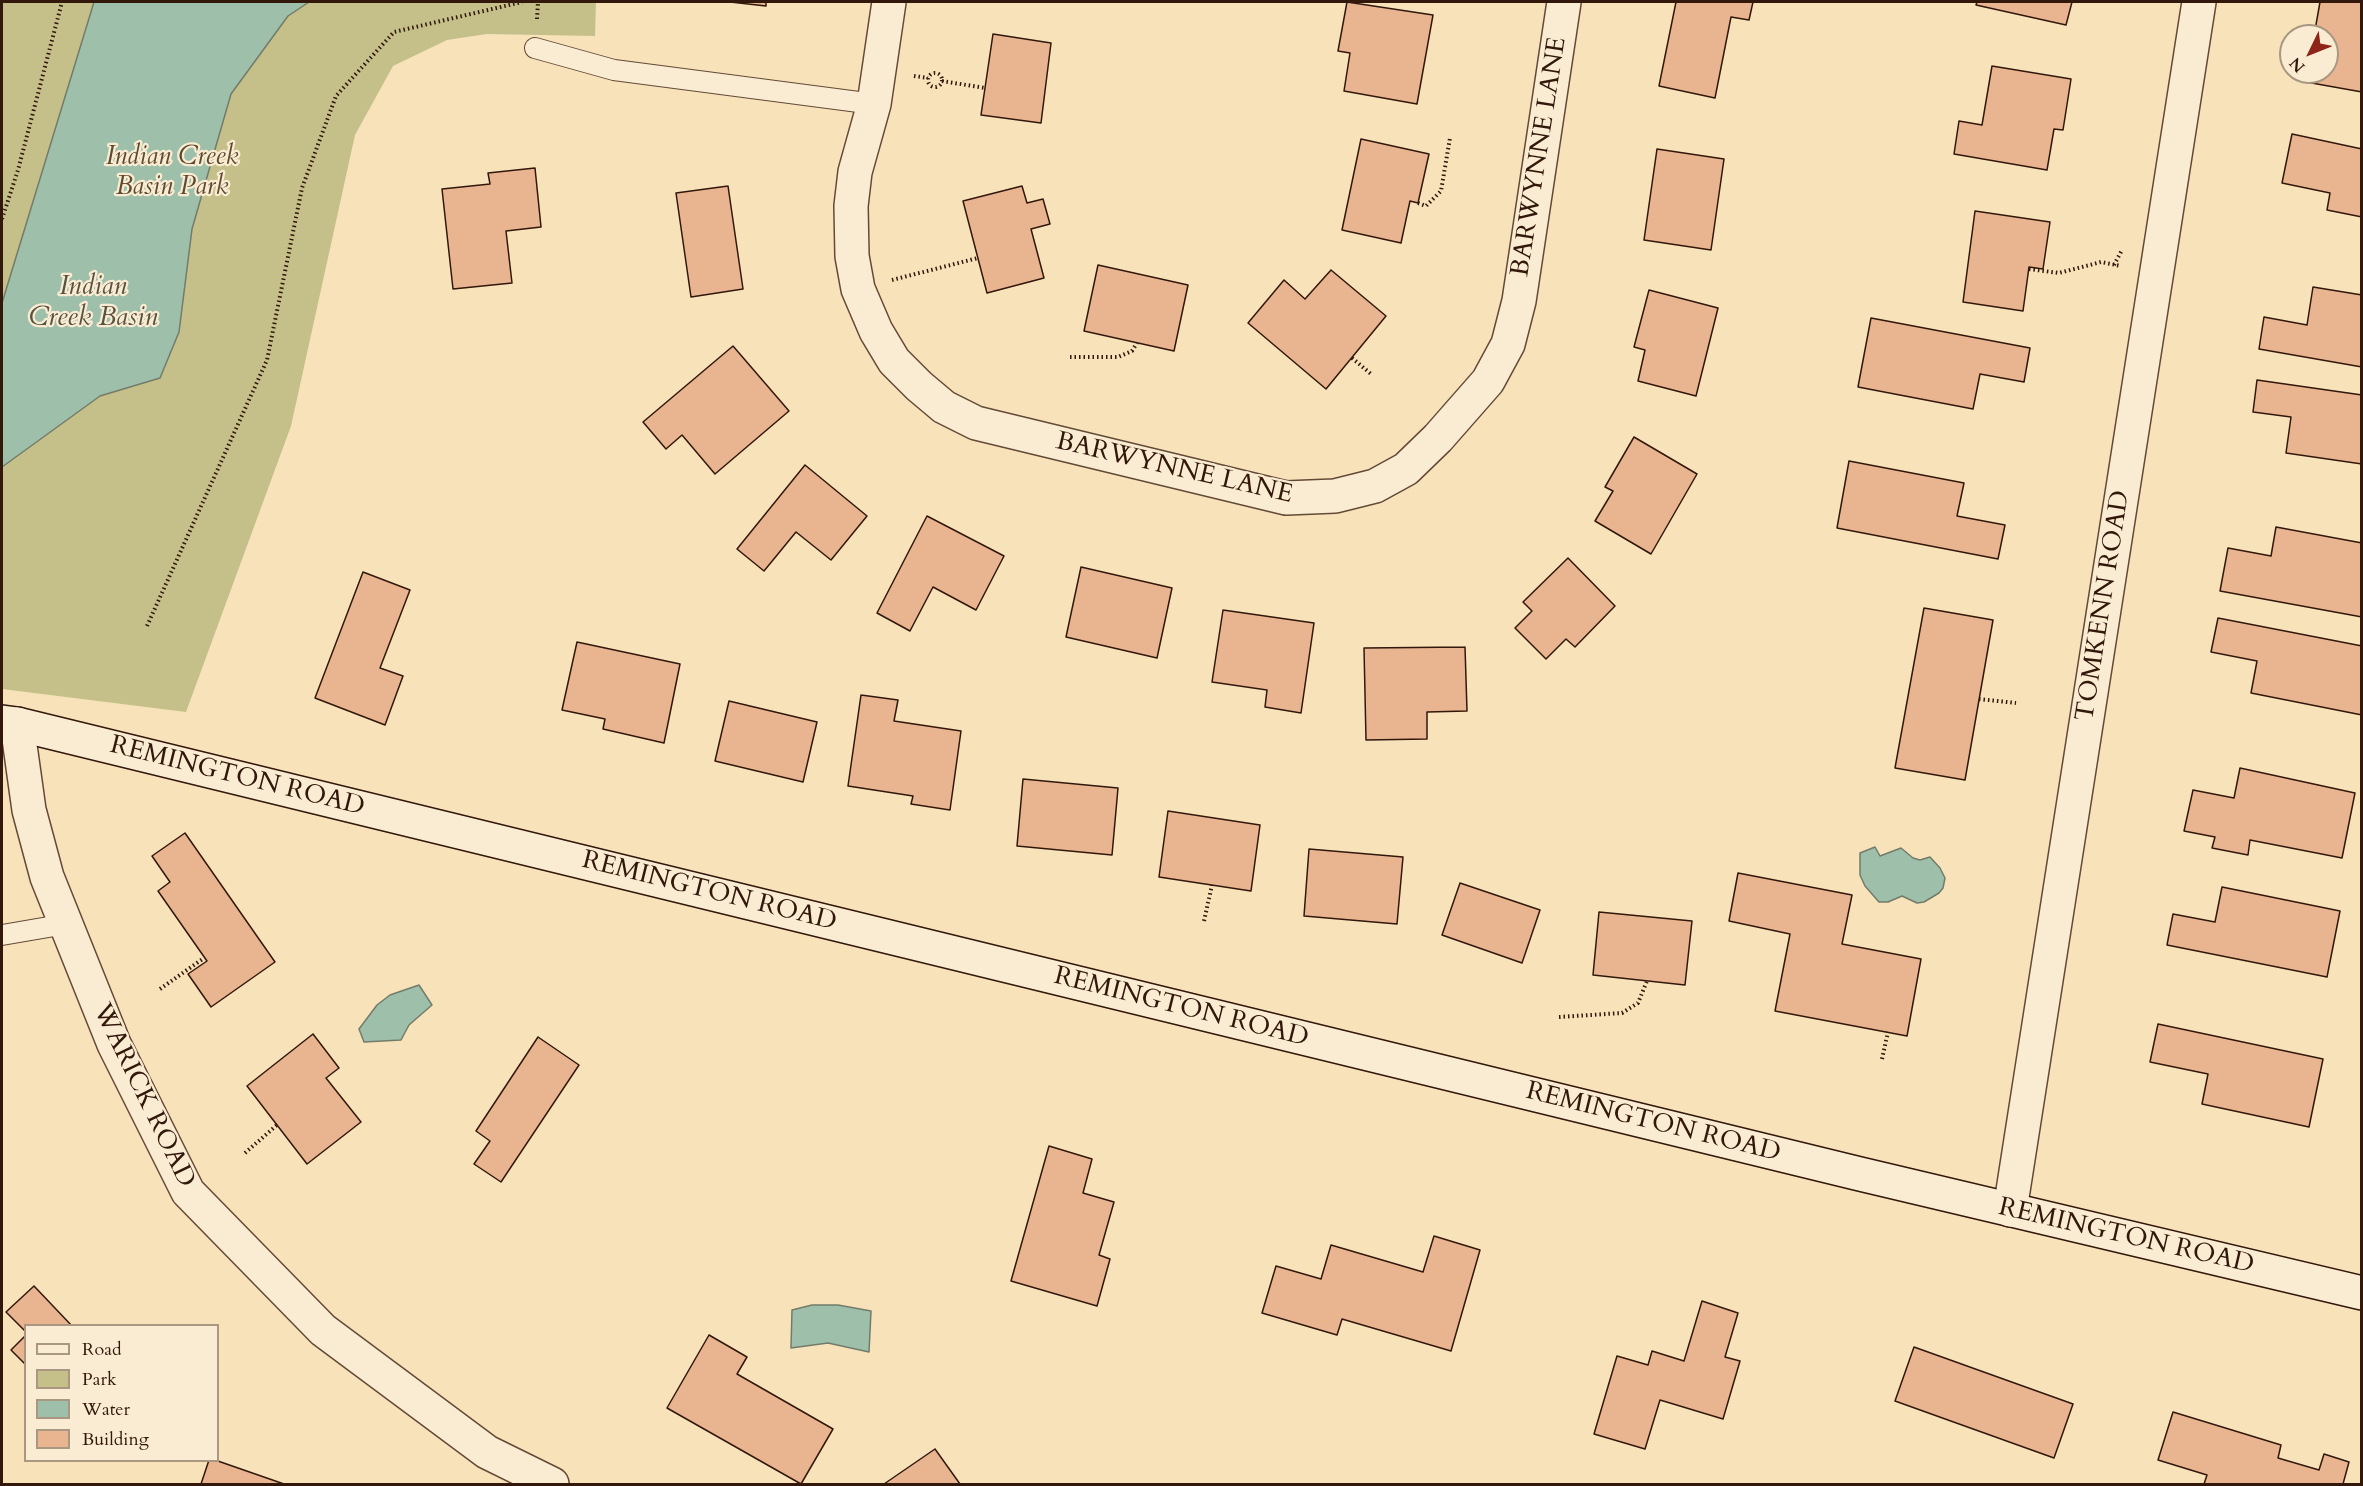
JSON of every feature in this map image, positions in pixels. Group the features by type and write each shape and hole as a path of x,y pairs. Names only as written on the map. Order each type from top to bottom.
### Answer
{"street":[{"name":"BARWYNNE LANE","path":"889,2 874,104 855,172 851,206 852,256 858,289 876,331 894,361 919,386 944,406 976,423 1286,498 1327,498 1375,486 1406,469 1438,438 1488,381 1508,344 1519,301 1564,2"},
{"name":"TOMKENN ROAD","path":"2010,1210 2199,2"},
{"name":"REMINGTON ROAD","path":"9,723 2010,1210 2361,1293"},
{"path":"2,773 9,723"},
{"name":"WARICK ROAD","path":"9,723 47,877 114,1044 188,1192 323,1330 487,1452 552,1485"}],"lane":[{"path":"535,48 614,70 874,104"},
{"path":"2,935 66,924"}],"path":[{"path":"2,219 18,170 62,2"},
{"path":"147,626 267,360 302,188 336,96 394,32 522,2"},
{"path":"942,81 985,88"},
{"path":"1418,203 1426,206 1441,191 1450,138"},
{"path":"858,289 978,258"},
{"path":"2029,269 2059,273 2100,262 2156,275"},
{"path":"1070,357 1118,357 1132,351 1137,343"},
{"path":"1352,358 1371,374"},
{"path":"1979,699 2016,703"},
{"path":"1204,921 1212,885"},
{"path":"160,989 204,958"},
{"path":"1559,1017 1622,1013 1638,1003 1647,981"},
{"path":"1882,1059 1888,1032"},
{"path":"244,1153 277,1125"}],"green space":[{"name":"Indian Creek Basin Park","path":"2,2 596,2 595,36 487,34 447,40 393,66 355,135 291,426 186,712 2,689"}],"water":[{"name":"Indian Creek Basin","path":"94,2 309,2 288,16 231,94 192,229 179,332 160,378 100,396 2,467 2,303"},
{"path":"1875,847 1880,856 1901,848 1913,858 1920,860 1930,857 1945,878 1943,888 1924,902 1917,903 1902,896 1888,902 1879,902 1865,886 1860,875 1860,853"},
{"path":"419,985 432,1005 409,1025 401,1040 364,1042 359,1029 377,1005 390,995"},
{"path":"812,1305 838,1305 871,1311 869,1352 828,1343 791,1348 792,1310"}],"building":[{"path":"730,2 766,2 766,6"},
{"path":"1347,2 1433,15 1417,104 1344,91 1350,53 1338,51"},
{"path":"1676,2 1753,2 1749,20 1731,17 1715,98 1659,86"},
{"path":"1977,2 2072,2 2066,25 1976,5"},
{"path":"2320,2 2362,2 2362,92 2317,84 2339,84 2339,24 2316,24"},
{"path":"993,34 1051,43 1041,123 981,115"},
{"path":"1992,66 2071,79 2063,130 2054,129 2047,170 1954,154 1959,121 1982,125"},
{"path":"2292,134 2362,149 2362,217 2327,210 2330,193 2282,183"},
{"path":"1361,139 1429,154 1418,203 1410,201 1401,243 1342,230"},
{"path":"1657,149 1724,159 1711,250 1644,240"},
{"path":"535,168 541,227 506,231 512,283 453,289 442,189 490,184 488,173"},
{"path":"728,186 743,289 691,297 676,193"},
{"path":"1022,186 1027,203 1043,199 1050,224 1031,229 1044,278 987,293 963,201"},
{"path":"1975,211 2050,222 2043,269 2029,267 2023,311 1963,302"},
{"path":"1098,265 1188,285 1174,351 1084,331"},
{"path":"1331,270 1386,316 1326,389 1248,323 1284,280 1305,299"},
{"path":"2313,287 2362,295 2362,367 2259,349 2264,317 2307,325"},
{"path":"1649,290 1718,308 1696,396 1638,381 1645,350 1634,347"},
{"path":"1871,318 2030,348 2024,382 1980,374 1973,409 1858,387"},
{"path":"733,346 789,411 715,474 682,435 666,449 643,422"},
{"path":"2257,380 2362,395 2362,464 2286,453 2291,417 2253,412"},
{"path":"1634,437 1697,474 1651,554 1595,521 1613,491 1605,487"},
{"path":"1849,461 1964,483 1957,516 2005,525 1998,559 1837,528"},
{"path":"805,465 867,516 831,560 796,532 764,571 737,549"},
{"path":"927,516 1004,556 976,610 933,587 910,631 877,613"},
{"path":"2276,527 2362,543 2362,617 2220,591 2228,548 2271,556"},
{"path":"1568,558 1615,606 1575,647 1566,639 1546,659 1515,628 1532,611 1523,602"},
{"path":"1081,567 1172,588 1157,658 1066,637"},
{"path":"363,572 410,590 380,668 403,676 385,725 315,698"},
{"path":"1924,608 1993,620 1965,780 1895,768"},
{"path":"1223,610 1314,623 1301,713 1265,707 1267,690 1212,682"},
{"path":"2218,618 2362,646 2362,715 2251,693 2257,661 2211,652"},
{"path":"577,642 680,664 664,743 603,729 605,719 562,710"},
{"path":"1465,647 1467,711 1427,712 1427,739 1366,740 1364,648"},
{"path":"861,695 898,700 894,721 961,731 950,810 911,804 913,796 848,786"},
{"path":"729,701 817,722 803,782 715,761"},
{"path":"2240,768 2355,793 2342,858 2250,840 2248,855 2212,848 2215,837 2184,831 2193,790 2234,798"},
{"path":"1023,779 1118,788 1112,855 1017,846"},
{"path":"1168,811 1260,825 1251,891 1159,877"},
{"path":"185,833 275,962 211,1007 188,974 207,961 158,891 170,882 152,856"},
{"path":"1309,849 1403,857 1397,924 1304,916"},
{"path":"1738,873 1852,895 1842,944 1921,959 1907,1036 1775,1011 1790,934 1729,921"},
{"path":"1460,883 1540,910 1522,963 1442,935"},
{"path":"2222,887 2340,911 2327,977 2167,945 2173,914 2215,922"},
{"path":"1599,912 1692,921 1685,985 1593,975"},
{"path":"2158,1024 2323,1059 2309,1127 2202,1104 2208,1074 2150,1062"},
{"path":"313,1034 339,1068 326,1078 361,1122 307,1164 247,1086"},
{"path":"538,1037 579,1065 501,1182 474,1164 490,1141 476,1131"},
{"path":"1049,1146 1092,1159 1083,1193 1114,1202 1099,1255 1110,1259 1097,1306 1011,1281"},
{"path":"1434,1236 1480,1250 1451,1351 1342,1319 1337,1335 1262,1313 1276,1266 1321,1279 1331,1245 1423,1272"},
{"path":"34,1286 70,1324 24,1324 24,1330 6,1312"},
{"path":"1702,1301 1738,1313 1725,1357 1740,1361 1723,1419 1660,1400 1645,1449 1594,1434 1617,1356 1648,1365 1652,1351 1684,1361"},
{"path":"709,1335 747,1357 737,1374 833,1429 801,1484 667,1408"},
{"path":"24,1337 24,1363 11,1350"},
{"path":"1914,1347 2073,1404 2054,1458 1895,1401"},
{"path":"2173,1412 2281,1445 2278,1458 2319,1470 2324,1454 2349,1462 2343,1484 2204,1484 2207,1475 2158,1460"},
{"path":"935,1449 960,1484 884,1484"},
{"path":"219,1461 284,1484 201,1484 208,1462"}]}
